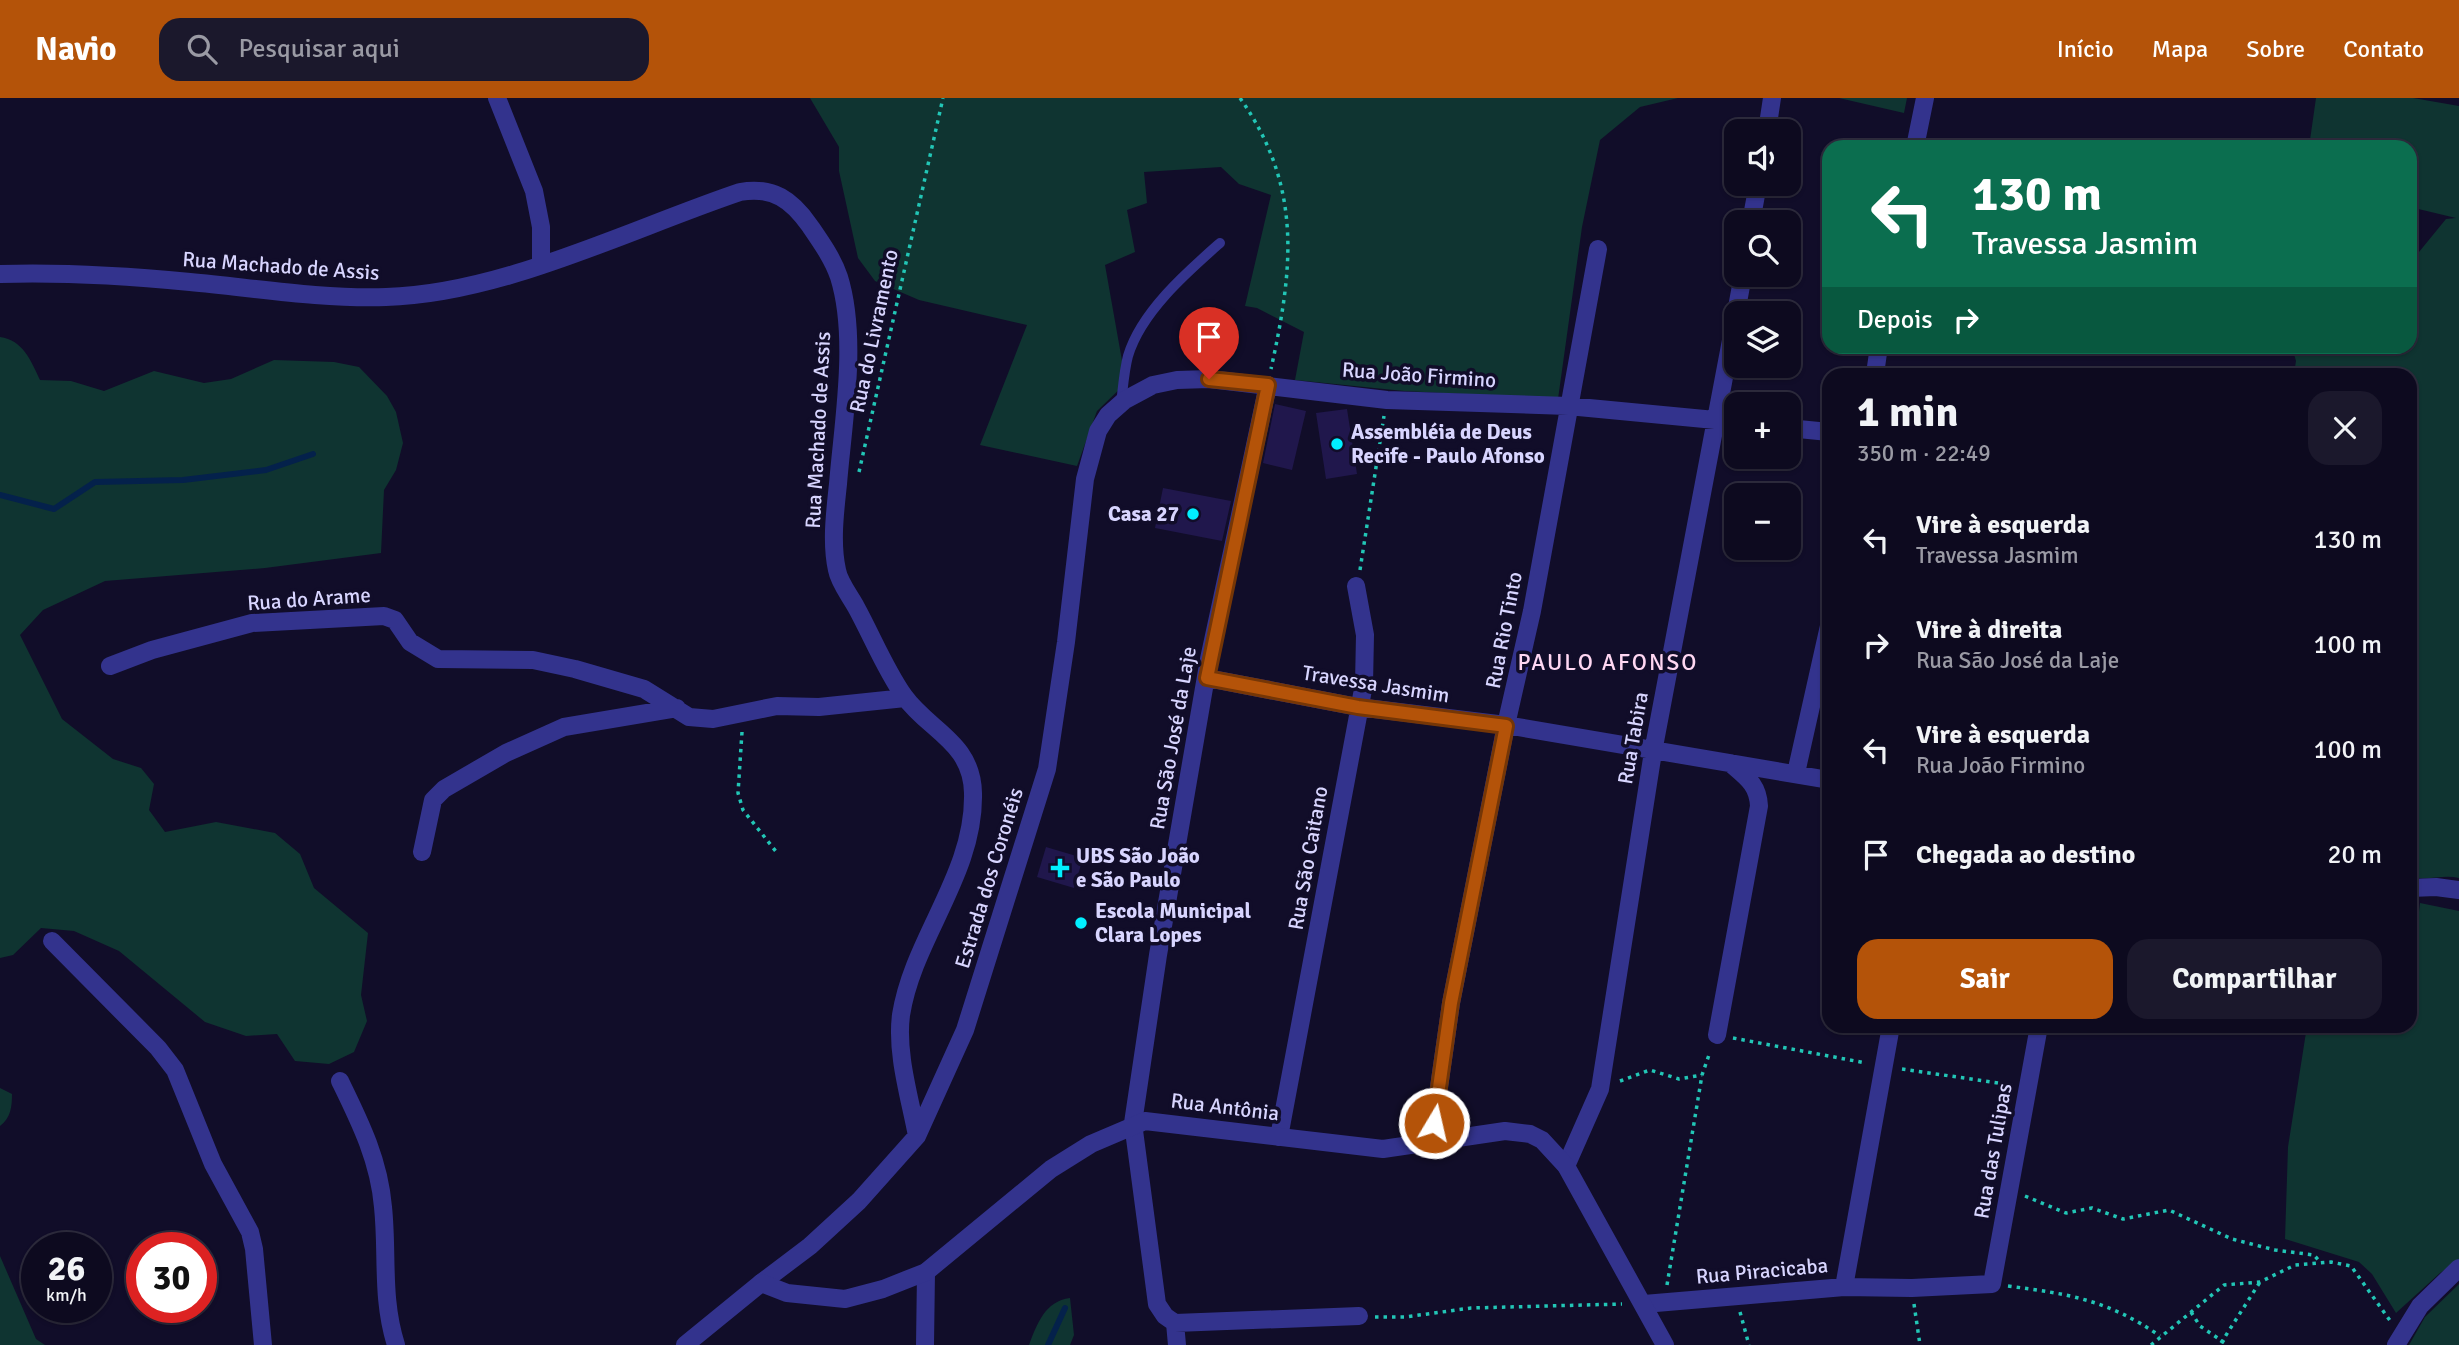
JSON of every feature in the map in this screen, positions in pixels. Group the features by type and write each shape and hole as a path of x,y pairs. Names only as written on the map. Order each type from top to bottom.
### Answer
{"street":[{"path":"496,98 534,191 541,227 541,265"},
{"path":"1769,119 1772,98"},
{"path":"1917,140 1926,98"},
{"name":"Rua Machado de Assis","path":"0,274 106,276 324,295 385,297 434,293 541,265 740,192 765,190 788,199 830,258 839,276 844,301 846,377 836,507 837,571 905,698 959,750 968,766 973,792 957,874 914,968 902,1012 899,1036 917,1136"},
{"name":"Rua Rio Tinto","path":"1431,1143 1451,1003 1506,726 1532,611 1598,249"},
{"name":"Rua João Firmino","path":"1114,409 1153,385 1177,380 1209,379 1387,400 1568,406 1724,421"},
{"name":"Rua São José da Laje","path":"1177,1345 1175,1323 1165,1316 1157,1304 1133,1124 1157,955 1207,678 1268,385"},
{"name":"Estrada dos Coronéis","path":"685,1345 829,1228 917,1136 965,1030 1047,769 1066,642 1085,478 1098,431 1114,409"},
{"path":"1801,429 1822,431"},
{"name":"Rua Tabira","path":"1566,1166 1600,1089 1653,752 1724,434"},
{"name":"Rua São Caitano","path":"1279,1137 1366,659 1365,635 1356,586"},
{"name":"Rua do Arame","path":"110,666 152,650 252,623 384,616 395,620 410,642 438,659 533,660 644,689 689,717 701,718 777,706 819,707 905,698"},
{"path":"1796,773 1822,657"},
{"name":"Travessa Jasmim","path":"1207,678 1358,707 1506,726 1822,779"},
{"path":"422,852 433,800 444,789 506,753 564,727 677,708"},
{"path":"1717,1035 1759,806 1759,792 1754,783 1730,763"},
{"path":"2417,888 2459,890"},
{"path":"52,942 158,1048 175,1070 213,1164 250,1232 263,1345"},
{"path":"1844,1287 1890,1033"},
{"name":"Rua das Tulipas","path":"1992,1284 2038,1033"},
{"path":"340,1081 376,1161 383,1207 386,1308 396,1345"},
{"name":"Rua Antônia","path":"761,1283 787,1293 845,1299 883,1289 926,1272 1051,1169 1091,1144 1133,1124 1157,1121 1383,1149 1482,1133 1530,1134 1542,1140 1566,1166 1665,1345"},
{"path":"2399,1339 2420,1306 2459,1268"},
{"path":"925,1345 926,1272"},
{"name":"Rua Piracicaba","path":"1644,1304 1844,1287 1912,1288 1992,1284"},
{"path":"1175,1323 1359,1316"}],"lane":[{"path":"1114,409 1128,356 1137,335 1161,303 1220,243"}],"path":[{"name":"Rua do Livramento","path":"858,478 943,98"},
{"path":"1240,98 1258,124 1274,163 1286,208 1289,235 1289,269 1284,312 1268,385"},
{"path":"1356,586 1387,400"},
{"path":"744,712 738,793 743,810 778,855"},
{"path":"1664,1302 1702,1075 1717,1035"},
{"path":"1600,1089 1650,1070 1679,1079 1702,1075"},
{"path":"2010,1192 2066,1213 2092,1208 2123,1219 2169,1210 2232,1239 2276,1250 2314,1255 2320,1262"},
{"path":"2151,1345 2224,1285 2260,1282 2295,1265 2320,1262 2351,1266 2399,1339"},
{"path":"2221,1343 2260,1282"},
{"path":"1992,1284 2080,1296 2106,1306 2160,1336"},
{"path":"1912,1288 1920,1345"},
{"path":"1735,1296 1749,1345"},
{"path":"1359,1316 1405,1317 1471,1308 1585,1303 1644,1304"},
{"path":"2191,1312 2200,1326 2221,1343 2228,1345"}],"green space":[{"path":"810,98 1678,98 1640,107 1600,140 1582,227 1558,399 1404,391 1295,380 1304,332 1257,308 1245,306 1271,195 1239,184 1221,167 1144,172 1147,203 1127,210 1135,252 1105,265 1126,383 1097,411 1077,466 980,445 1027,325 919,300 875,281 858,258 839,171 839,147"},
{"path":"1839,98 1907,98 1904,113"},
{"path":"2316,98 2413,98 2459,106 2459,878 2417,877 2417,368 2295,368 2294,354 2417,354 2417,254 2446,219 2456,218 2417,209 2417,140 2310,140"},
{"path":"0,337 15,342 20,347 40,380 71,381 104,391 154,371 204,383 231,379 274,360 334,362 359,367 387,396 396,412 403,443 396,470 384,490 381,553 265,568 105,581 43,610 20,635 62,719 113,759 141,768 154,784 149,810 165,832 216,822 275,833 300,854 314,888 368,933 361,995 367,1021 354,1052 329,1064 295,1061 277,1034 246,1036 205,1022 119,951 74,931 41,928 13,955 0,958"},
{"path":"2420,903 2459,911 2459,1260 2440,1273 2396,1313 2372,1274 2359,1262 2285,1239 2288,1147 2306,1033 2417,1033 2417,929"},
{"path":"0,1088 12,1094 9,1116 0,1126"},
{"path":"0,1256 21,1304 21,1323 29,1323 36,1339 45,1345 0,1345"},
{"path":"2459,1284 2459,1345 2409,1345 2425,1317"},
{"path":"1070,1298 1074,1335 1070,1345 1029,1345 1048,1309 1061,1300"}],"building":[{"path":"1275,404 1306,411 1292,470 1263,463"},
{"name":"Assembléia de Deus Recife - Paulo Afonso","path":"1347,409 1357,474 1326,479 1316,413"},
{"name":"Casa 27","path":"1163,488 1231,501 1222,541 1155,528"},
{"name":"UBS São João e São Paulo","path":"1046,847 1083,858 1074,888 1037,877"}],"waterway":[{"path":"0,495 54,509 95,482 183,480 266,470 313,454"},
{"path":"1048,1345 1065,1308"}],"place":[{"name":"Assembléia de Deus Recife - Paulo Afonso","path":"1337,444"},
{"name":"Casa 27","path":"1193,514"},
{"name":"UBS São João e São Paulo","path":"1060,868"},
{"name":"Escola Municipal Clara Lopes","path":"1081,923"}],"district":[{"name":"PAULO AFONSO","path":"1608,662"}],"route":[{"path":"1209,379 1268,385 1207,678 1358,707 1506,726 1451,1003 1434,1123"}]}
